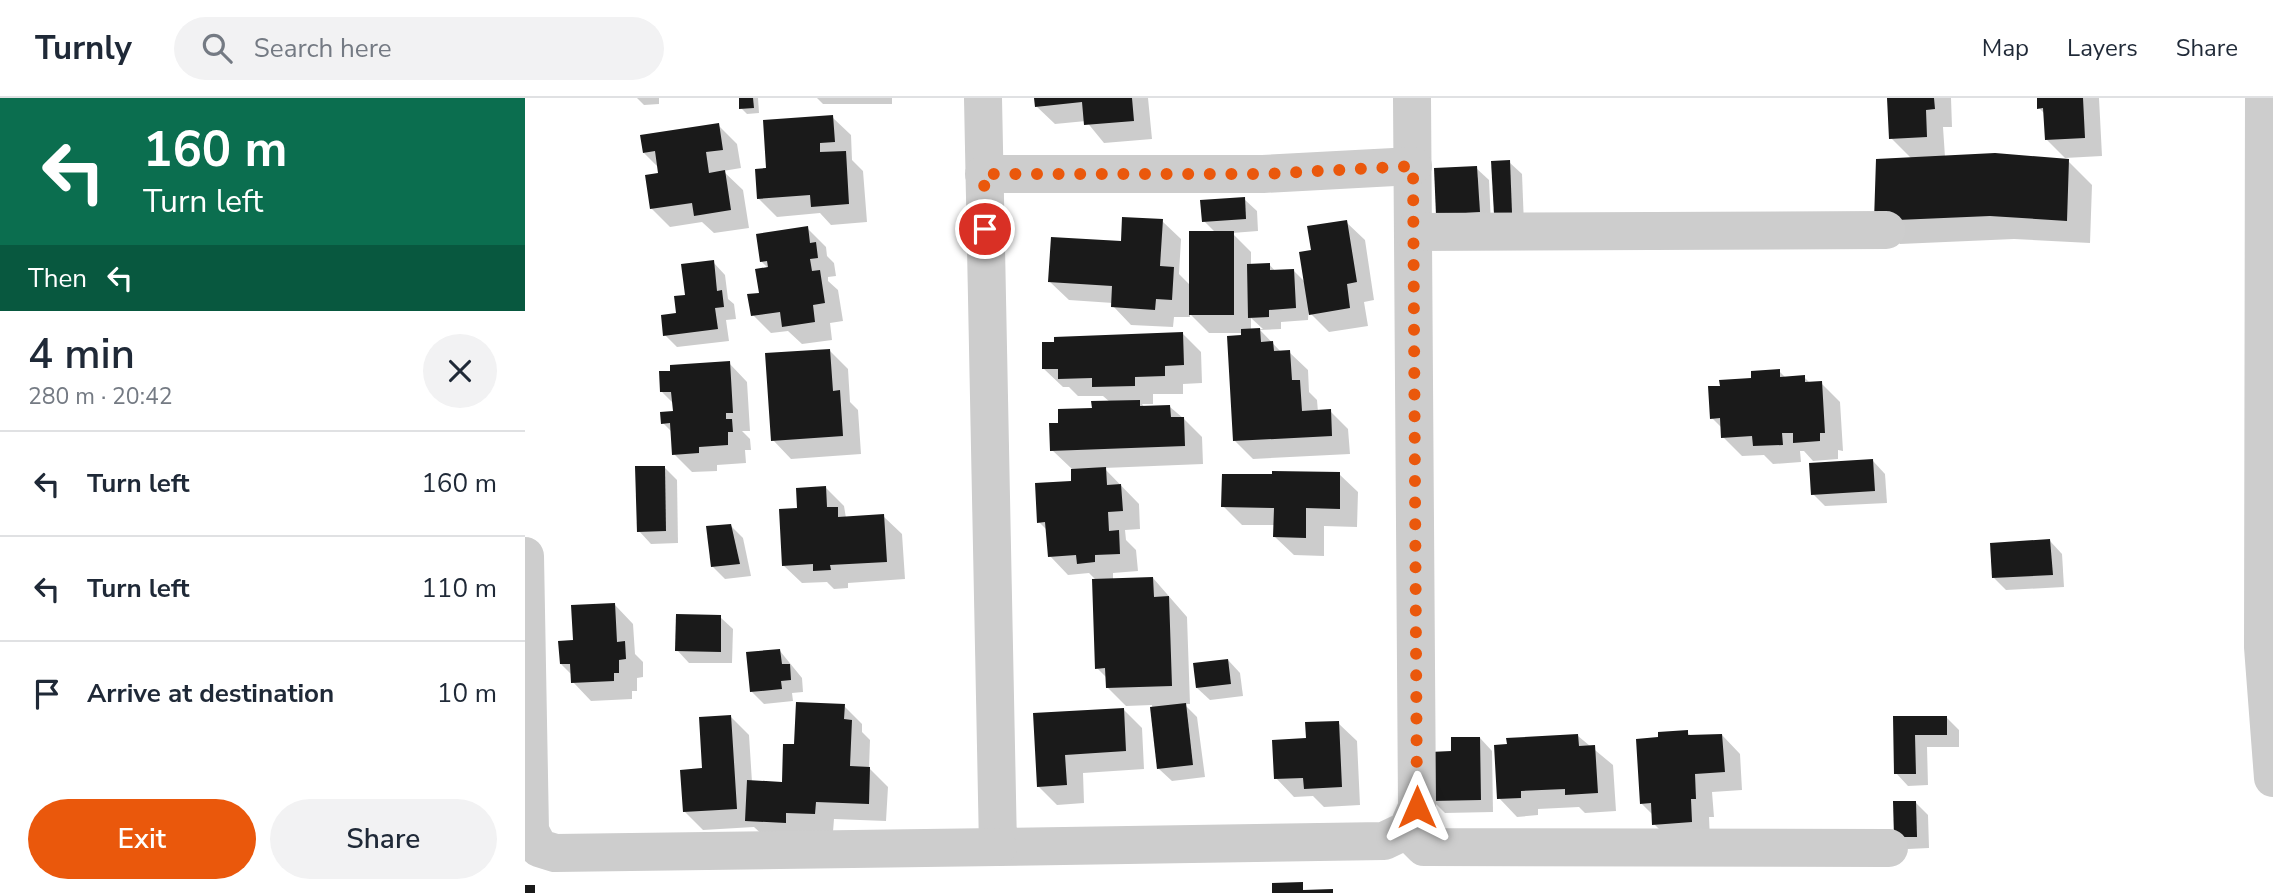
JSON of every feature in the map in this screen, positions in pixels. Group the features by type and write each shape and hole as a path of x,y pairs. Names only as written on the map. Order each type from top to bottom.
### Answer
{"street":[{"path":"983,98 998,848"},
{"path":"525,556 530,831 539,849 555,853 1384,841 1407,830 1417,807 1412,98"},
{"path":"2264,98 2263,647 2273,778"},
{"path":"984,174 1263,174 1413,166"},
{"path":"1413,232 1886,230"},
{"path":"1407,830 1424,847 1889,848"}],"building":[{"path":"739,98 753,98 754,108 739,109"},
{"path":"1034,98 1132,98 1134,121 1084,125 1082,102 1035,107"},
{"path":"1887,98 1934,98 1935,109 1926,110 1927,137 1889,139"},
{"path":"2037,98 2083,98 2085,138 2045,140 2043,108 2037,109"},
{"path":"833,115 835,142 820,143 820,152 846,151 849,204 811,207 810,195 757,199 755,169 766,168 763,120"},
{"path":"719,123 723,150 706,152 709,173 725,170 731,210 694,216 692,203 650,209 645,175 658,173 655,151 643,153 640,135"},
{"path":"1995,153 2069,159 2067,221 1990,216 1874,221 1876,159"},
{"path":"1510,160 1512,213 1494,214 1491,161"},
{"path":"1477,166 1480,212 1436,215 1434,168"},
{"path":"1245,197 1246,219 1202,222 1200,200"},
{"path":"1122,217 1163,219 1160,266 1174,267 1172,300 1156,299 1155,310 1111,307 1112,286 1048,282 1051,237 1121,241"},
{"path":"1347,220 1357,282 1347,284 1350,308 1309,315 1299,252 1311,250 1307,226"},
{"path":"808,226 810,243 816,242 818,258 810,259 812,271 820,270 825,303 813,305 815,322 782,327 780,312 751,316 747,294 759,293 755,269 768,267 767,261 760,262 756,234"},
{"path":"1189,231 1234,231 1234,315 1189,315"},
{"path":"714,260 717,291 722,290 724,307 715,308 718,329 663,336 661,315 676,313 674,296 685,295 681,264"},
{"path":"1270,263 1270,270 1294,269 1296,308 1269,310 1269,317 1248,318 1247,264"},
{"path":"1260,328 1261,342 1273,341 1274,351 1290,350 1292,380 1300,380 1302,411 1331,409 1332,436 1233,441 1227,336 1241,335 1241,329"},
{"path":"1183,332 1184,365 1165,366 1165,376 1135,377 1135,386 1092,387 1092,378 1058,379 1058,369 1042,369 1042,342 1054,342 1054,337"},
{"path":"830,349 833,391 840,390 843,436 771,441 765,353"},
{"path":"730,361 733,413 726,413 726,419 732,419 733,432 728,432 728,445 699,447 699,453 672,455 670,423 661,424 660,412 673,411 671,392 660,392 659,371 670,371 670,365"},
{"path":"1780,369 1780,377 1805,375 1805,382 1822,381 1825,433 1820,433 1820,441 1793,443 1793,433 1782,433 1783,445 1753,446 1752,436 1721,438 1720,418 1710,419 1708,386 1720,386 1719,380 1751,378 1751,371"},
{"path":"1140,400 1140,406 1170,405 1171,417 1184,417 1185,446 1050,451 1049,423 1058,423 1058,409 1092,408 1091,401"},
{"path":"1873,459 1875,491 1811,495 1809,463"},
{"path":"635,466 665,466 666,531 637,532"},
{"path":"1106,467 1107,485 1121,484 1123,511 1108,512 1109,531 1119,530 1120,554 1095,555 1095,562 1077,564 1076,555 1048,557 1045,522 1037,523 1035,483 1071,481 1071,469"},
{"path":"1272,471 1340,472 1340,509 1306,508 1306,538 1273,537 1274,508 1221,507 1222,474 1272,474"},
{"path":"826,486 827,507 838,507 838,517 884,514 887,562 830,565 831,570 813,571 813,564 782,566 779,509 797,508 796,488"},
{"path":"731,524 740,564 711,567 706,526"},
{"path":"2050,539 2053,575 1992,578 1990,543"},
{"path":"1153,577 1154,597 1169,596 1172,686 1106,688 1105,668 1095,669 1092,579"},
{"path":"615,603 617,642 625,641 626,659 619,660 619,673 614,673 614,681 571,683 570,664 560,664 558,641 573,640 571,605"},
{"path":"676,614 721,615 721,652 675,651"},
{"path":"780,649 782,664 790,664 791,680 781,681 782,689 750,692 746,652"},
{"path":"1228,659 1231,684 1196,688 1193,663"},
{"path":"796,702 845,704 844,719 852,720 850,766 870,767 869,804 816,802 815,814 786,813 786,823 745,821 747,780 782,782 783,744 794,744"},
{"path":"1186,703 1193,765 1157,769 1150,707"},
{"path":"1124,708 1126,751 1065,755 1067,785 1037,787 1033,713"},
{"path":"731,715 737,809 683,812 680,770 702,768 699,717"},
{"path":"1893,716 1947,716 1947,735 1915,735 1916,774 1894,774"},
{"path":"1339,721 1342,787 1304,789 1303,778 1274,779 1272,740 1306,738 1305,722"},
{"path":"1688,730 1688,735 1722,734 1725,772 1695,774 1696,799 1691,799 1692,822 1652,825 1651,803 1640,804 1636,739 1658,737 1658,732"},
{"path":"1578,734 1579,746 1595,745 1598,793 1565,795 1565,789 1521,791 1521,798 1497,799 1494,745 1507,744 1506,738"},
{"path":"1451,737 1480,737 1481,800 1431,801 1430,752 1451,751"},
{"path":"1893,801 1916,801 1917,837 1894,837"},
{"path":"1303,882 1303,890 1333,889 1333,893 1272,893 1272,883"},
{"path":"525,885 535,885 535,893 525,893"}],"route":[{"path":"985,229 984,174 1263,174 1413,166 1417,807"}]}
